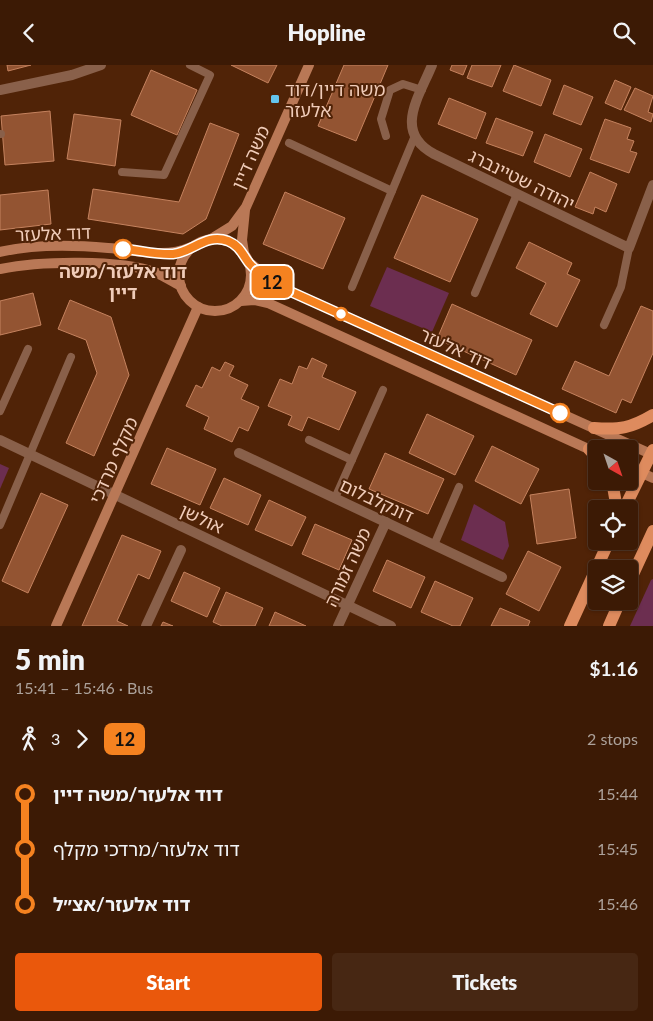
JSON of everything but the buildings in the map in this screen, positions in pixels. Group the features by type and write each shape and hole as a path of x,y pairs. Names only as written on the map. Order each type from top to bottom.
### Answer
{"main road":[{"path":"594,429 616,430 634,426 653,415"},
{"path":"630,500 648,475 652,453"},
{"path":"638,566 648,547 653,531"},
{"path":"570,626 605,550"},
{"path":"609,626 616,610"}],"street":[{"path":"0,90 72,75 102,65"},
{"name":"משה דיין","path":"206,240 220,235 232,226 246,207 309,65"},
{"path":"414,138 410,124 432,65"},
{"name":"יהודה שטיינברג","path":"414,138 422,147 629,248"},
{"path":"629,248 653,185"},
{"name":"משה דיין","path":"244,253 242,240 246,207"},
{"path":"217,239 227,241 244,253 250,263 251,283 241,301 221,311 209,311 190,302 181,286 179,275 181,264 186,254 194,246 206,240 217,239"},
{"name":"דוד אלעזר","path":"0,252 80,246 175,254 194,246"},
{"name":"דוד אלעזר","path":"0,269 79,263 136,267 157,274 181,286"},
{"name":"דוד אלעזר","path":"250,263 272,281 287,290 594,429 652,453"},
{"name":"דוד אלעזר","path":"241,301 254,300 268,303 588,450"},
{"name":"מקלף מרדכי","path":"56,626 116,495 198,307"},
{"name":"אולשן","path":"0,440 390,626"},
{"name":"דונקלבלום","path":"239,453 502,577"},
{"name":"משה זמורה","path":"338,626 386,522"},
{"path":"146,626 181,550"}],"lane":[{"path":"122,172 164,175 210,75 190,65"},
{"path":"386,136 381,119 390,90 403,84 422,90"},
{"path":"352,287 414,138"},
{"path":"289,143 392,191"},
{"path":"475,293 516,194"},
{"path":"604,325 621,287 629,248"},
{"path":"0,411 28,349"},
{"path":"0,525 72,357"},
{"path":"335,498 383,390"},
{"path":"309,440 352,460"},
{"path":"434,545 459,487"}],"shaded area":[{"path":"387,267 449,293 432,332 370,306"},
{"path":"0,464 9,468 0,489"},
{"path":"474,504 505,522 509,546 503,560 461,540"},
{"path":"653,579 653,626 630,626 638,610"}],"bus line":[{"name":"12","path":"123,249 175,254 206,240 217,239 227,241 237,246 250,263 272,281 287,290 560,413"}],"place":[{"name":"משה דיין/דוד אלעזר","path":"275,99"},
{"name":"דוד אלעזר/משה דיין","path":"123,249"}]}
